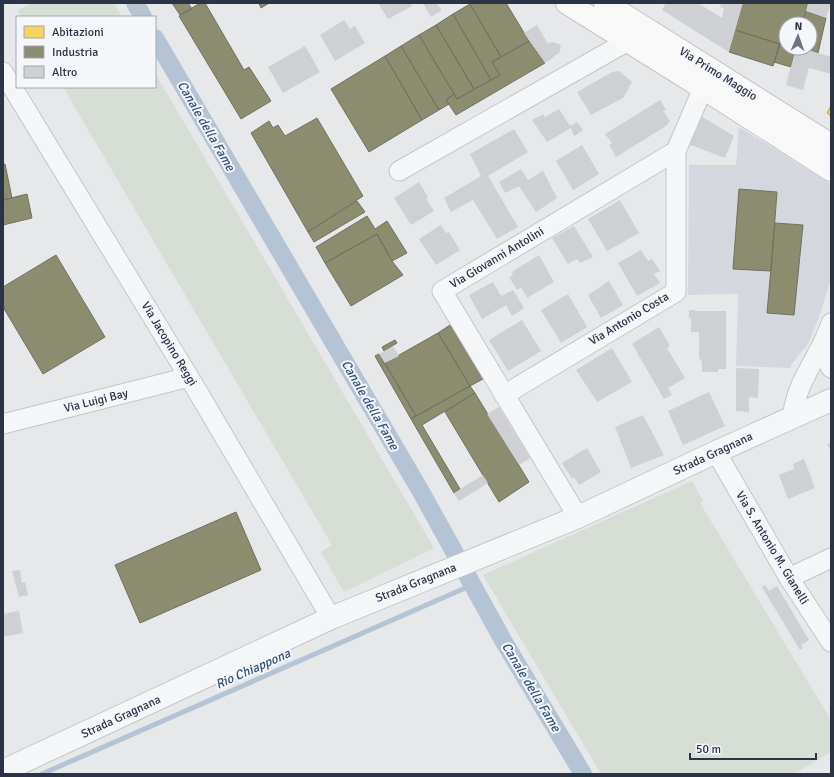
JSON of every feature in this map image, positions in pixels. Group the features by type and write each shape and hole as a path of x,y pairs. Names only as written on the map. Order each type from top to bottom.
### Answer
{"main road":[{"name":"Via Primo Maggio","path":"567,3 831,170"},
{"name":"Via Primo Maggio","path":"605,3 831,145"}],"street":[{"path":"399,171 628,41"},
{"name":"Via Jacopino Reggi","path":"3,72 189,377 331,618"},
{"path":"676,151 703,88"},
{"name":"Via Antonio Costa","path":"504,395 676,292 676,151"},
{"name":"Via Giovanni Antolini","path":"578,517 442,291 676,151"},
{"path":"829,328 828,364 831,368"},
{"path":"792,418 794,406 807,372 829,328"},
{"name":"Via Luigi Bay","path":"3,424 189,377"},
{"name":"Strada Gragnana","path":"3,771 331,618 578,517 831,400"},
{"name":"Via S. Antonio M. Gianelli","path":"716,452 789,578 831,642"},
{"path":"789,578 831,558"}],"shaded area":[{"path":"31,3 114,3 121,16 21,16 18,10"},
{"path":"156,75 434,548 344,592 321,552 332,545 64,88 156,88"},
{"path":"739,127 831,184 831,279 809,342 791,365 791,368 736,366 738,294 688,295 689,165 736,165"},
{"path":"692,481 703,501 700,503 831,720 831,752 794,774 601,774 483,575"}],"building: Abitazioni":[{"path":"831,106 831,116 827,113"}],"building: Industria":[{"path":"172,3 188,3 192,9 180,15"},
{"path":"200,3 205,3 244,70 249,67 271,101 241,119 179,16"},
{"path":"259,3 269,3 261,8"},
{"path":"506,3 529,41 501,57 470,4"},
{"path":"743,3 808,3 804,16 778,16 778,43 735,30"},
{"path":"470,4 501,57 492,62 500,75 491,80 453,14"},
{"path":"806,11 826,18 818,53 818,16 804,16"},
{"path":"453,14 491,80 474,89 436,25"},
{"path":"436,25 474,89 457,99 419,35"},
{"path":"735,30 778,43 778,50 773,66 729,52"},
{"path":"419,35 454,94 446,100 449,104 439,110 401,46"},
{"path":"529,41 545,63 456,115 446,100 454,94 457,99 500,75 492,62"},
{"path":"401,46 439,110 422,120 385,56"},
{"path":"778,49 778,56 794,56 791,67 774,62"},
{"path":"385,56 422,120 369,152 331,89"},
{"path":"317,118 363,196 308,232 251,133 269,121 273,128 278,125 285,136"},
{"path":"5,164 12,198 3,200 3,165"},
{"path":"739,189 777,192 771,271 733,269"},
{"path":"27,194 32,218 3,225 3,200"},
{"path":"357,201 365,212 314,242 308,232"},
{"path":"367,216 375,229 387,221 407,253 392,261 377,234 325,263 316,247"},
{"path":"775,223 803,225 794,315 767,313"},
{"path":"377,234 392,261 403,275 351,306 325,263"},
{"path":"56,255 105,337 43,374 3,307 3,287"},
{"path":"450,325 483,379 470,386 438,333"},
{"path":"438,333 470,386 416,416 385,363"},
{"path":"395,340 397,343 384,351 382,347"},
{"path":"379,354 416,416 411,419 375,356"},
{"path":"470,386 475,393 422,425 460,489 454,493 411,419"},
{"path":"475,393 529,482 499,502 445,412"},
{"path":"236,512 261,570 140,623 115,565"}],"building: Altro":[{"path":"378,3 410,3 412,6 388,19"},
{"path":"423,3 436,3 442,10 431,17"},
{"path":"666,3 698,3 722,18 724,8 720,7 721,3 743,3 729,52 662,10"},
{"path":"808,3 831,3 826,18 806,11"},
{"path":"344,20 350,29 355,26 365,43 335,61 320,35"},
{"path":"537,25 548,44 552,42 559,44 561,47 559,53 545,63 524,33"},
{"path":"305,46 320,72 283,93 268,67"},
{"path":"818,53 831,57 831,74 809,68 803,90 786,85 794,56 818,56"},
{"path":"619,71 632,82 623,98 591,115 577,92 612,72"},
{"path":"660,100 666,110 663,111 670,121 666,126 616,157 609,145 612,143 605,134"},
{"path":"559,109 570,126 577,122 583,130 574,136 571,128 547,142 532,120 543,114 545,117"},
{"path":"699,115 734,136 725,158 688,144"},
{"path":"514,129 528,152 488,176 518,227 497,239 473,200 451,212 444,198 481,176 470,154"},
{"path":"582,145 599,174 573,190 556,161"},
{"path":"521,169 528,180 543,171 557,198 536,212 519,186 505,193 499,182"},
{"path":"419,182 434,211 411,225 394,198"},
{"path":"620,200 639,233 607,251 588,219"},
{"path":"441,225 446,233 449,232 460,250 436,265 419,239"},
{"path":"574,226 593,257 580,263 577,259 568,264 552,238"},
{"path":"641,250 648,261 652,259 660,271 654,274 660,283 637,296 618,263"},
{"path":"539,255 554,282 527,298 521,287 517,290 509,277 513,275 512,272"},
{"path":"609,281 623,305 601,318 588,295"},
{"path":"493,282 501,296 513,290 524,308 512,316 506,305 482,319 469,295"},
{"path":"568,294 587,327 561,343 541,310"},
{"path":"689,310 726,311 726,369 718,369 718,372 702,372 702,362 699,358 699,332 691,332 691,318 689,318"},
{"path":"522,320 541,351 508,371 489,340"},
{"path":"659,327 670,346 667,348 685,378 668,388 672,395 664,399 632,344"},
{"path":"393,346 399,356 385,363 379,354"},
{"path":"612,348 632,382 597,402 576,370"},
{"path":"736,368 759,369 758,398 749,397 749,412 736,411"},
{"path":"709,392 725,426 683,445 668,411"},
{"path":"499,407 530,458 519,465 487,414"},
{"path":"643,415 664,455 631,468 615,427"},
{"path":"831,443 831,451 827,444"},
{"path":"587,448 601,472 579,485 574,477 572,479 562,463"},
{"path":"804,459 815,488 788,499 779,475 794,469 793,464"},
{"path":"483,475 488,483 459,501 454,493"},
{"path":"20,570 22,583 25,582 28,595 19,597 12,571"},
{"path":"765,585 769,591 777,586 809,640 801,645 803,648 800,650 762,587"},
{"path":"19,611 23,633 3,637 3,614"}],"waterway":[{"name":"Canale della Fame","path":"135,3 142,16"},
{"name":"Canale della Fame","path":"156,40 420,490 504,642 583,774"},
{"name":"Rio Chiappona","path":"42,774 472,585"}]}
